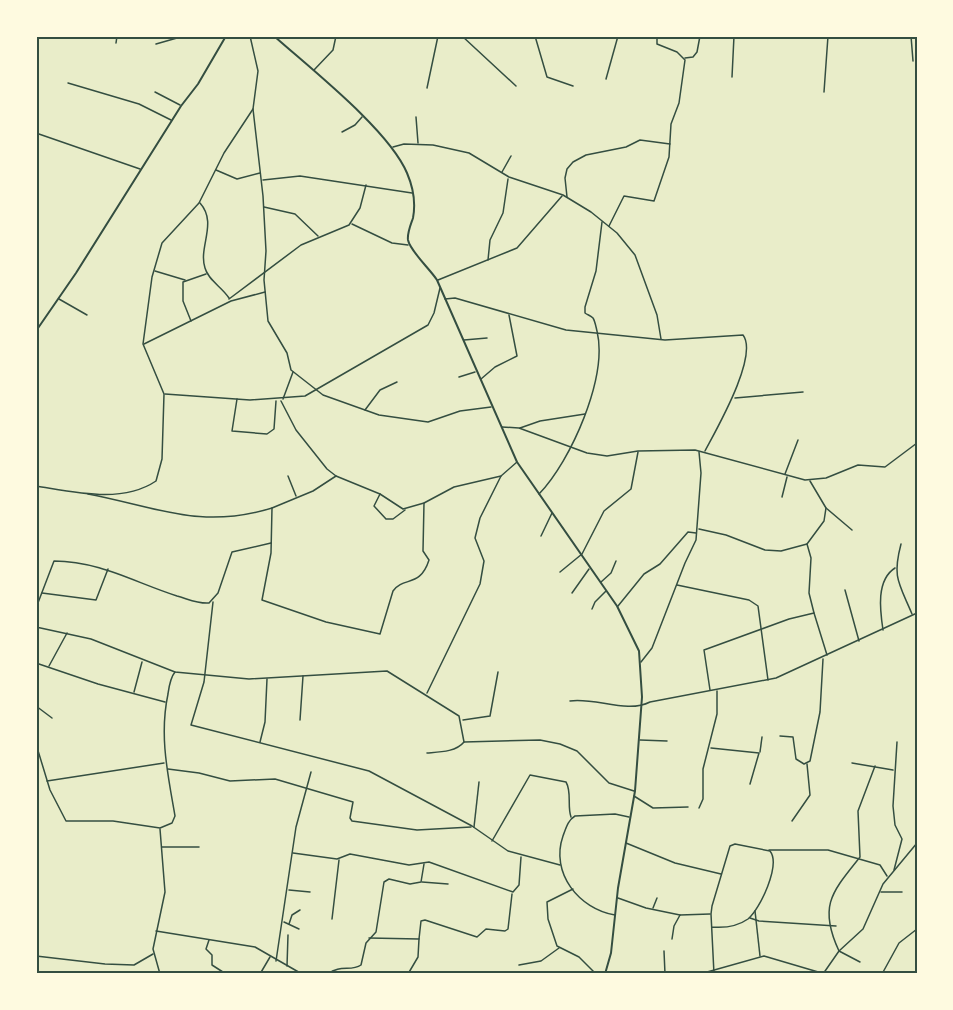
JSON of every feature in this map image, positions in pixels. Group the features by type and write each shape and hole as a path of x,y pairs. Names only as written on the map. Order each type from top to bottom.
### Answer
{"main road":[{"path":"36,329 58,299 181,106 198,84 226,36"},
{"path":"274,36 362,117 392,147 402,162 413,193 414,210 408,235 410,245 437,280 517,462 617,606 632,633 640,663 642,697 639,740 634,796 617,897 611,952 605,974"}],"street":[{"path":"116,42 117,36"},
{"path":"156,44 184,36"},
{"path":"250,36 258,71 254,109 264,207 267,251 264,274 269,326 287,353 293,372 316,391 364,410 428,422 460,411 492,407"},
{"path":"313,71 333,50 336,36"},
{"path":"427,88 438,36"},
{"path":"462,36 516,86"},
{"path":"535,36 547,77 573,86"},
{"path":"606,79 618,36"},
{"path":"657,36 657,44 684,58 693,57 697,52 700,36"},
{"path":"732,78 734,36"},
{"path":"824,92 828,36"},
{"path":"910,36 913,61"},
{"path":"609,227 624,196 654,201 669,157 684,58"},
{"path":"68,83 138,104 172,121"},
{"path":"155,92 181,106"},
{"path":"84,494 135,491 156,481 162,459 164,394 143,344 144,322 154,271 162,243 199,203 215,170 254,109"},
{"path":"342,132 362,117"},
{"path":"416,117 418,144"},
{"path":"36,133 140,170"},
{"path":"567,197 565,178 567,169 573,162 586,155 626,147 640,140 670,144"},
{"path":"392,147 418,144 447,147 469,153 509,177 567,197 609,227 635,255 657,315 661,340"},
{"path":"502,173 511,156"},
{"path":"215,170 237,179 261,173"},
{"path":"262,180 300,176 413,193"},
{"path":"488,261 490,240 503,213 509,177"},
{"path":"143,344 230,300 292,250 318,236 344,229 351,224 360,208 366,185"},
{"path":"437,280 488,261 523,243 563,195"},
{"path":"199,203 205,209 208,226 204,259 207,274 230,300"},
{"path":"264,207 295,214 318,236"},
{"path":"539,494 552,481 585,414 601,357 594,319 585,313 585,307 596,271 602,222"},
{"path":"351,224 392,243 410,245"},
{"path":"154,271 185,280 207,274"},
{"path":"185,280 182,285 182,296 191,321"},
{"path":"164,394 282,400 316,391 428,325 434,314 440,288"},
{"path":"230,300 265,292"},
{"path":"445,299 455,298 558,328 597,333 661,340 742,335 747,347 734,398 705,452"},
{"path":"58,299 87,315"},
{"path":"480,379 517,356 509,315"},
{"path":"464,340 487,338"},
{"path":"293,372 282,400 296,430 322,464 336,476 380,494 406,509"},
{"path":"459,377 477,372 488,372"},
{"path":"364,410 380,390 398,382"},
{"path":"734,398 803,392"},
{"path":"237,399 232,431 267,434 274,429 276,400"},
{"path":"519,428 540,421 585,414"},
{"path":"501,427 519,428 587,453 607,456 638,451 699,450 809,480 826,478 858,465 885,467 917,443"},
{"path":"782,496 786,475 798,440"},
{"path":"640,663 652,648 697,533 701,473 699,450"},
{"path":"560,572 582,554 604,511 631,489 638,451"},
{"path":"427,694 480,584 484,561 475,538 480,518 501,476 517,462"},
{"path":"288,476 296,497"},
{"path":"36,486 207,519 239,517 272,508 313,491 336,476"},
{"path":"380,494 374,506 386,519 393,519 406,509 424,503 454,487 501,476"},
{"path":"809,480 826,508 852,530"},
{"path":"272,508 272,543 262,600 326,622 380,634 393,591 397,585 417,579 427,566 429,560 423,551 424,503"},
{"path":"698,529 726,535 765,550 781,551 807,544 824,521 826,508"},
{"path":"541,536 552,513"},
{"path":"617,606 644,574 660,564 681,537 688,532 697,533"},
{"path":"272,543 231,552 213,602 205,673 191,725 362,768 473,827 492,841 521,856 560,865"},
{"path":"807,544 812,558 809,593 827,656"},
{"path":"901,544 895,568 896,577 913,615"},
{"path":"36,608 54,561 108,569 196,602 213,602"},
{"path":"600,583 611,573 616,561"},
{"path":"572,593 590,568"},
{"path":"883,630 880,608 882,592 886,576 895,568"},
{"path":"41,593 96,600 108,569"},
{"path":"676,585 749,600 759,606 768,680"},
{"path":"845,590 859,641"},
{"path":"592,609 595,602 606,591"},
{"path":"711,691 704,650 814,613"},
{"path":"570,701 589,700 641,707 650,702 768,680 823,658 917,613"},
{"path":"36,627 67,633 107,645 142,661 175,672 205,673 249,679 303,674 387,671 427,694 462,720 490,716 498,672"},
{"path":"48,666 67,633"},
{"path":"792,821 810,795 807,763 820,712 823,658"},
{"path":"134,693 142,661"},
{"path":"36,663 98,684 166,702"},
{"path":"36,744 47,781 66,822 126,822 160,828 172,823 175,816 165,763 163,728 166,702 175,672"},
{"path":"300,720 303,674"},
{"path":"260,743 265,722 267,678"},
{"path":"699,808 704,799 703,769 717,714 717,690"},
{"path":"642,697 650,702"},
{"path":"36,706 52,718"},
{"path":"462,720 464,742"},
{"path":"780,735 792,736 794,756 802,764 807,763"},
{"path":"750,784 762,737"},
{"path":"427,753 451,749 461,746 464,742 540,740 560,744 577,751 609,783 634,791"},
{"path":"639,740 667,741"},
{"path":"894,871 902,839 894,817 894,770 897,742"},
{"path":"710,748 759,753"},
{"path":"47,781 165,763"},
{"path":"852,763 894,770"},
{"path":"860,962 839,951 829,925 828,908 833,891 860,857 858,811 875,766"},
{"path":"166,769 199,773 230,781 275,779 306,789 329,793 353,802 350,818 352,821 417,830 473,827"},
{"path":"276,961 293,853 311,772"},
{"path":"492,841 530,775 566,782 569,788 567,806 571,818 562,840 560,865 573,889 592,909 615,915"},
{"path":"473,827 479,782"},
{"path":"634,796 653,808 688,807"},
{"path":"571,818 583,814 615,814 630,818"},
{"path":"160,828 165,892 156,931 154,954 160,974"},
{"path":"626,843 675,863 722,874"},
{"path":"700,974 713,972 760,956 824,974 839,951 863,929 888,877 917,843"},
{"path":"713,972 711,914 732,844 768,850 828,850 860,857 880,865 888,877"},
{"path":"161,847 199,847"},
{"path":"712,927 729,926 749,917 755,910 764,895 774,863 773,854 768,850"},
{"path":"293,853 339,859 351,854 409,865 434,863 513,892"},
{"path":"408,974 418,957 421,921 425,920 477,938 486,929 505,931 508,928 513,892 519,885 521,856"},
{"path":"332,919 339,859"},
{"path":"421,882 424,863"},
{"path":"328,974 342,966 359,967 369,938 376,932 384,882 389,879 410,884 421,882 448,884"},
{"path":"573,889 550,899 546,906 554,942 559,948 579,957 596,974"},
{"path":"288,890 310,892"},
{"path":"880,892 902,892"},
{"path":"617,897 680,915 711,914"},
{"path":"653,909 657,898"},
{"path":"289,924 292,915 300,910"},
{"path":"755,910 760,956"},
{"path":"672,939 674,926 680,915"},
{"path":"749,917 756,920 836,927"},
{"path":"283,922 299,928"},
{"path":"882,974 899,943 917,929"},
{"path":"156,931 255,947 302,974"},
{"path":"287,967 288,934"},
{"path":"369,938 419,939"},
{"path":"209,939 206,949 212,955 212,965 226,974"},
{"path":"519,965 536,963 559,948"},
{"path":"664,951 664,974"},
{"path":"36,956 134,965 154,954"},
{"path":"260,974 270,957"}]}
